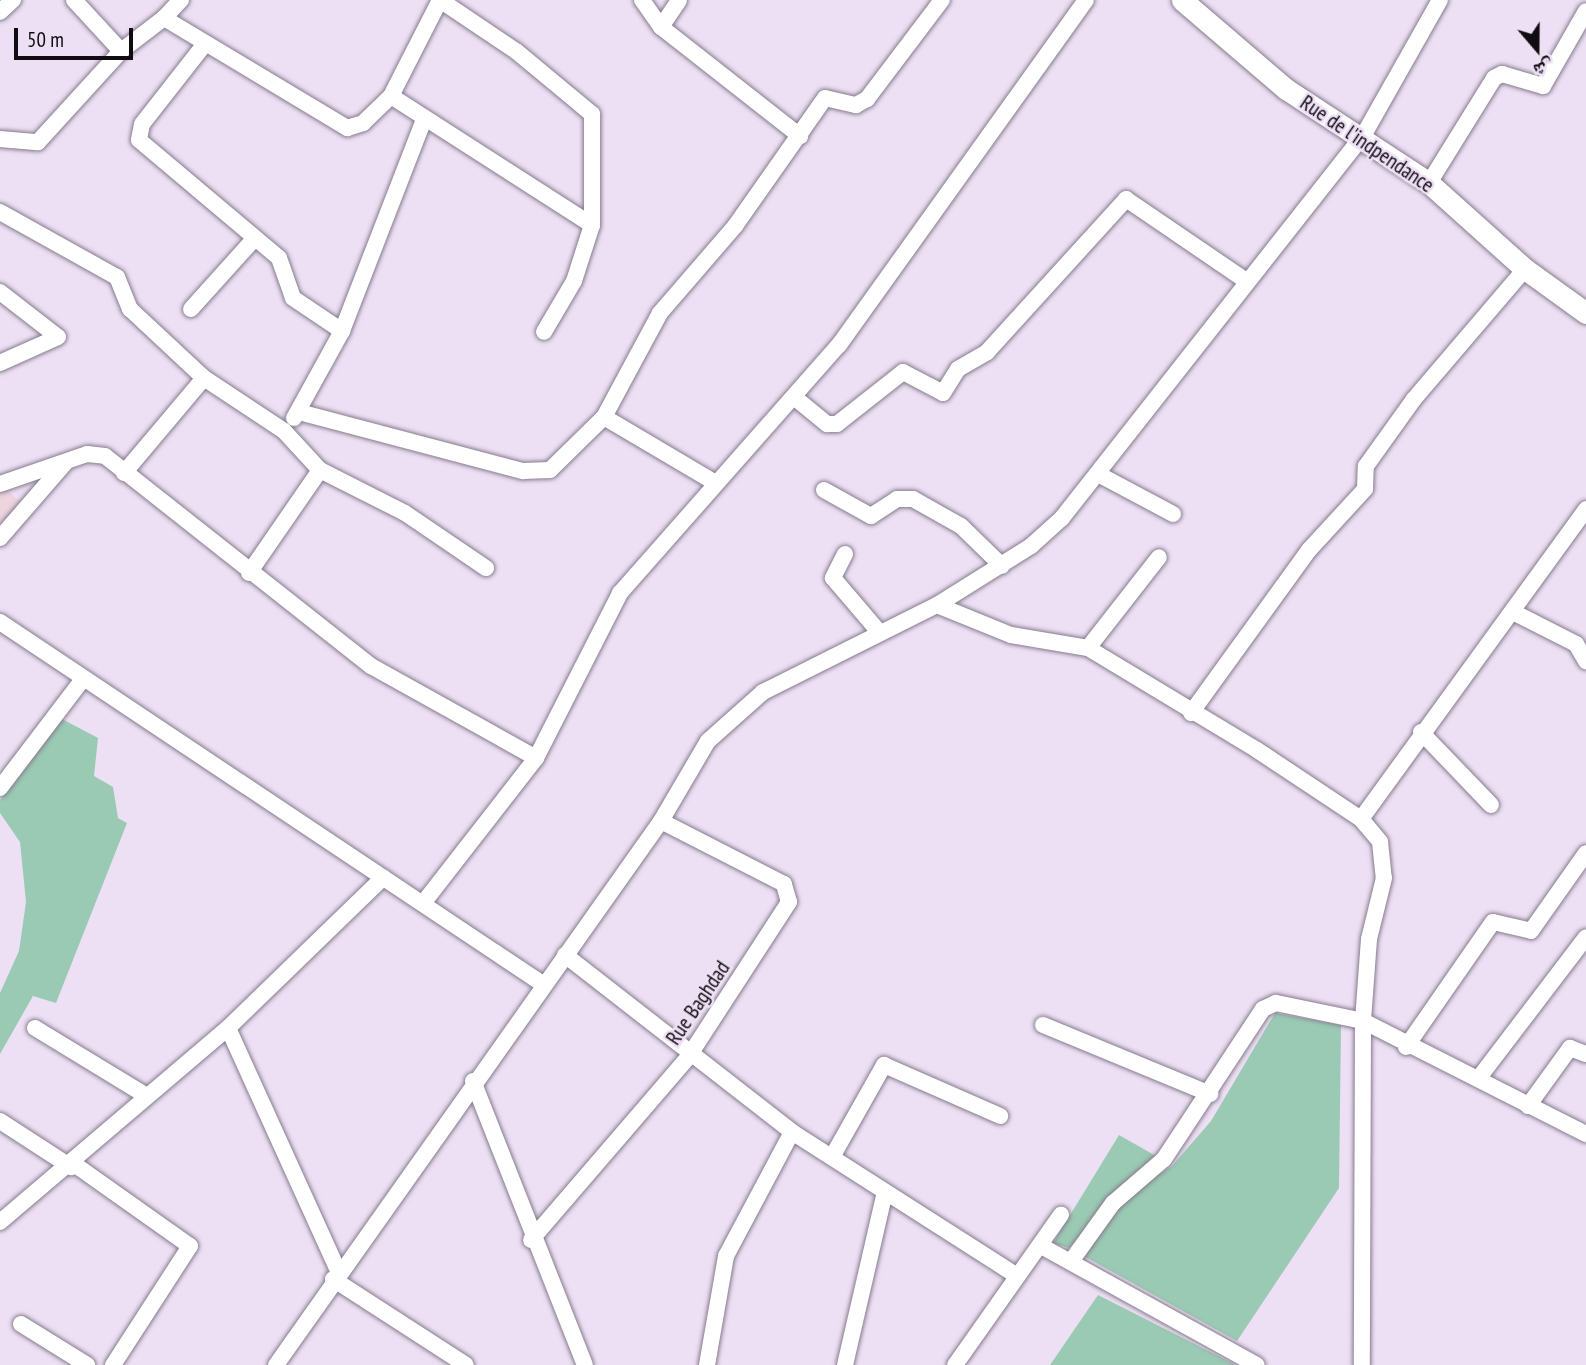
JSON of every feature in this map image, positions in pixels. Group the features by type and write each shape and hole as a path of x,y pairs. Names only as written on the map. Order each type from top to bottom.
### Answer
{"street":[{"path":"0,12 13,0"},
{"path":"75,0 121,51"},
{"path":"0,139 38,142 121,51 164,19 181,0"},
{"path":"164,19 334,125 356,127 391,96 440,0 589,107 596,140 592,225 574,281 544,332"},
{"path":"642,0 661,27 800,136"},
{"path":"661,27 679,0"},
{"path":"299,412 539,475 604,417 660,313 735,226 828,96 850,105 867,99 943,0"},
{"path":"424,902 536,758 620,593 714,482 794,397 894,273 1086,0"},
{"name":"Rue de l'indpendance","path":"1182,0 1286,89 1363,136 1429,183 1525,269 1586,313"},
{"path":"276,1365 335,1275 661,821 688,772 729,719 763,692 937,605 1002,566 1062,518 1246,281 1363,136 1438,1"},
{"path":"1429,183 1494,78 1502,74 1543,86 1586,11"},
{"path":"204,45 138,136 283,262 284,286 293,298 342,331"},
{"path":"391,96 423,122 592,225"},
{"path":"284,431 299,412 342,331 423,122"},
{"path":"794,397 832,424 847,420 903,372 943,393 958,369 987,352 1126,200 1246,281"},
{"path":"0,212 117,277 126,287 131,309 204,378 284,431 320,470 405,513 486,568"},
{"path":"191,309 254,239"},
{"path":"1191,713 1309,550 1365,489 1366,466 1414,399 1525,269"},
{"path":"0,292 58,337 0,363"},
{"path":"124,473 204,378"},
{"path":"604,417 714,482"},
{"path":"0,484 96,453 371,666 536,758"},
{"path":"0,538 67,461"},
{"path":"249,573 320,470"},
{"path":"1098,474 1173,514"},
{"path":"824,490 871,516 897,499 913,499 961,526 1002,566"},
{"path":"1361,819 1420,732 1513,612 1586,509"},
{"path":"845,554 833,578 880,632"},
{"path":"1088,648 1159,557"},
{"path":"937,605 1011,635 1088,648 1361,819 1382,845 1377,860 1384,878 1369,939 1363,1021 1362,1365"},
{"path":"1513,612 1576,644 1586,661"},
{"path":"0,622 83,680 424,902 544,985"},
{"path":"0,788 83,680"},
{"path":"1420,732 1491,805"},
{"name":"Rue Baghdad","path":"531,1240 689,1056 789,902 784,884 661,821"},
{"path":"1406,1046 1493,922 1531,931 1586,853"},
{"path":"0,1222 72,1165 147,1096 228,1028 383,877"},
{"path":"1478,1079 1586,937"},
{"path":"565,955 689,1056 792,1132 832,1157 884,1196 1016,1275"},
{"path":"1072,1259 1113,1203 1164,1159 1269,1005 1363,1021 1406,1046 1586,1134"},
{"path":"1044,1025 1210,1094"},
{"path":"35,1028 147,1096"},
{"path":"228,1028 335,1275 466,1365"},
{"path":"1528,1106 1570,1048 1586,1054"},
{"path":"832,1157 884,1065 1000,1116"},
{"path":"473,1081 531,1240 585,1365"},
{"path":"0,1121 72,1165 190,1247 113,1365"},
{"path":"707,1365 726,1256 792,1132"},
{"path":"845,1365 884,1196"},
{"path":"955,1365 1016,1275 1043,1247 1061,1215"},
{"path":"1043,1247 1072,1259 1257,1365"},
{"path":"21,1324 87,1365"}],"shaded area":[{"path":"7,490 21,503 0,526 0,493"}],"green space":[{"path":"62,719 98,738 94,776 113,787 118,818 127,823 56,1003 33,996 0,1054 0,993 19,951 26,902 20,842 0,813 0,800"},
{"path":"1275,1013 1341,1025 1339,1188 1237,1341 1082,1255 1125,1196 1172,1166 1211,1121"},
{"path":"1119,1135 1156,1156 1069,1248 1053,1243"},
{"path":"1098,1295 1236,1365 1050,1365"}]}
